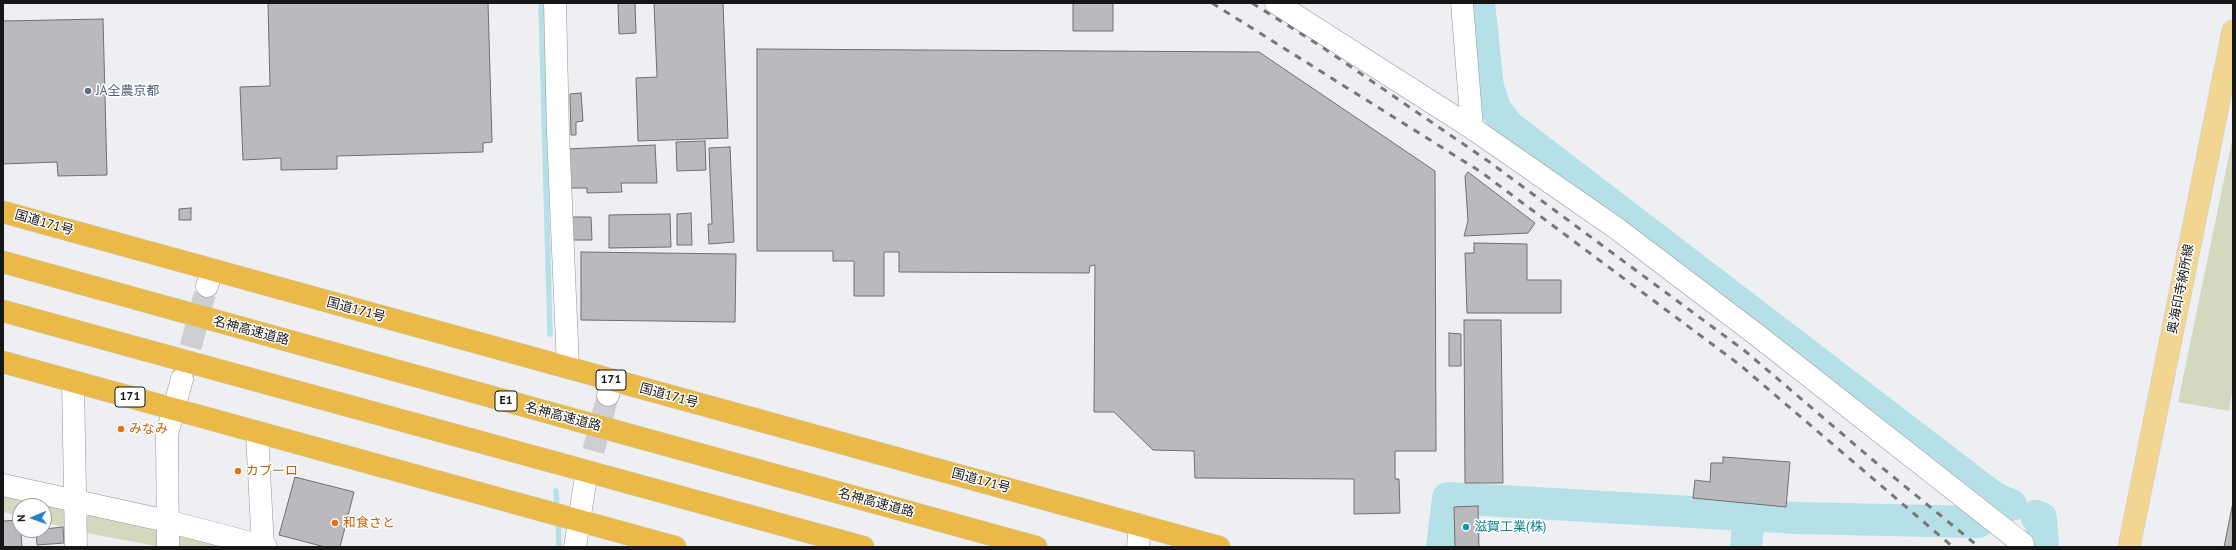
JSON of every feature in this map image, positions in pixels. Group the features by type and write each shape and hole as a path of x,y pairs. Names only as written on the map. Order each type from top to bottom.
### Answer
{"highway":[{"name":"国道171号","path":"3,212 209,278 568,367 610,388 1140,525 1219,547"},
{"name":"名神高速道路","path":"3,262 1035,547"},
{"path":"3,311 863,547"},
{"name":"171","path":"3,362 174,409 257,434 580,520 675,547"}],"main road":[{"name":"奥海印寺納所線","path":"2129,547 2233,31"}],"street":[{"path":"555,3 558,133 568,367"},
{"path":"1276,3 1472,128 1635,242 2011,534 2023,544 2023,547"},
{"path":"1462,3 1472,128"},
{"path":"168,547 167,434 182,379"},
{"path":"73,382 76,547"},
{"path":"3,485 167,521 264,547 257,434"},
{"path":"575,547 585,484"},
{"path":"1138,547 1140,525"}],"green space":[{"path":"2233,136 2233,387 2229,411 2178,402"},
{"path":"3,494 21,498 12,498 12,514 3,512"},
{"path":"52,505 62,507 67,514 67,528 52,524"},
{"path":"91,513 152,526 160,534 161,547 87,533 86,519"},
{"path":"181,533 244,547 175,547 175,541"}],"building":[{"path":"268,3 488,3 492,142 483,143 483,152 337,156 337,169 281,170 281,158 243,160 240,87 270,86"},
{"path":"618,3 635,3 636,33 619,34"},
{"path":"654,3 723,3 728,138 638,141 636,78 657,77"},
{"path":"1073,3 1113,3 1113,31 1073,31"},
{"path":"103,19 107,175 58,176 57,162 3,164 3,21"},
{"path":"757,49 1259,52 1435,171 1436,451 1395,451 1395,479 1399,479 1400,513 1354,514 1354,479 1195,478 1194,451 1153,450 1114,412 1094,412 1095,265 1090,266 1089,273 899,272 899,252 884,252 884,296 854,296 854,261 833,261 833,251 757,251"},
{"path":"581,93 583,121 576,122 576,135 571,135 570,94"},
{"path":"705,141 706,170 677,171 676,142"},
{"path":"655,145 657,183 621,183 622,192 587,193 587,188 572,188 570,185 567,149"},
{"path":"730,147 734,242 709,244 708,224 712,224 709,148"},
{"path":"1468,172 1535,223 1528,233 1464,236 1468,221 1465,176"},
{"path":"191,208 191,220 179,220 179,209"},
{"path":"691,213 692,245 677,245 677,214"},
{"path":"670,214 671,247 609,248 609,215"},
{"path":"571,217 591,217 592,240 571,240"},
{"path":"1474,243 1527,244 1527,280 1561,280 1561,313 1467,313 1465,253 1474,253"},
{"path":"581,252 736,254 735,322 581,320"},
{"path":"1464,320 1501,320 1503,483 1465,483"},
{"path":"1449,333 1461,334 1461,366 1449,366"},
{"path":"1723,457 1790,462 1786,507 1693,498 1695,480 1710,482 1711,463 1723,463"},
{"path":"295,477 354,492 340,547 325,547 279,535"},
{"path":"2233,502 2233,547 2224,547"},
{"name":"滋賀工業(株)","path":"1478,506 1479,547 1455,547 1454,507"},
{"path":"12,520 12,538 21,538 22,547 3,547 3,521"},
{"path":"63,527 64,543 37,545 37,538 52,538 52,528"}],"waterway":[{"path":"541,3 550,334"},
{"path":"1479,3 1488,87 1495,108 1508,126 1993,497 2011,505"},
{"path":"556,491 557,509"},
{"path":"1442,547 1448,498 1797,518 1978,522"},
{"path":"1746,547 1749,516"},
{"path":"2036,516 2041,518 2043,547"},
{"path":"558,520 559,547"}],"tunnel":[{"path":"182,379 207,286"},
{"path":"585,483 608,395"}],"railway":[{"path":"1212,3 1481,172 1740,365 1953,547"},
{"path":"1252,3 1322,47 1488,161 1745,351 1874,461 1979,547"}],"place":[{"name":"JA全農京都","path":"88,91"},
{"name":"みなみ","path":"121,429"},
{"name":"カブーロ","path":"238,471"},
{"name":"和食さと","path":"335,523"},
{"name":"滋賀工業(株)","path":"1466,527"}]}
